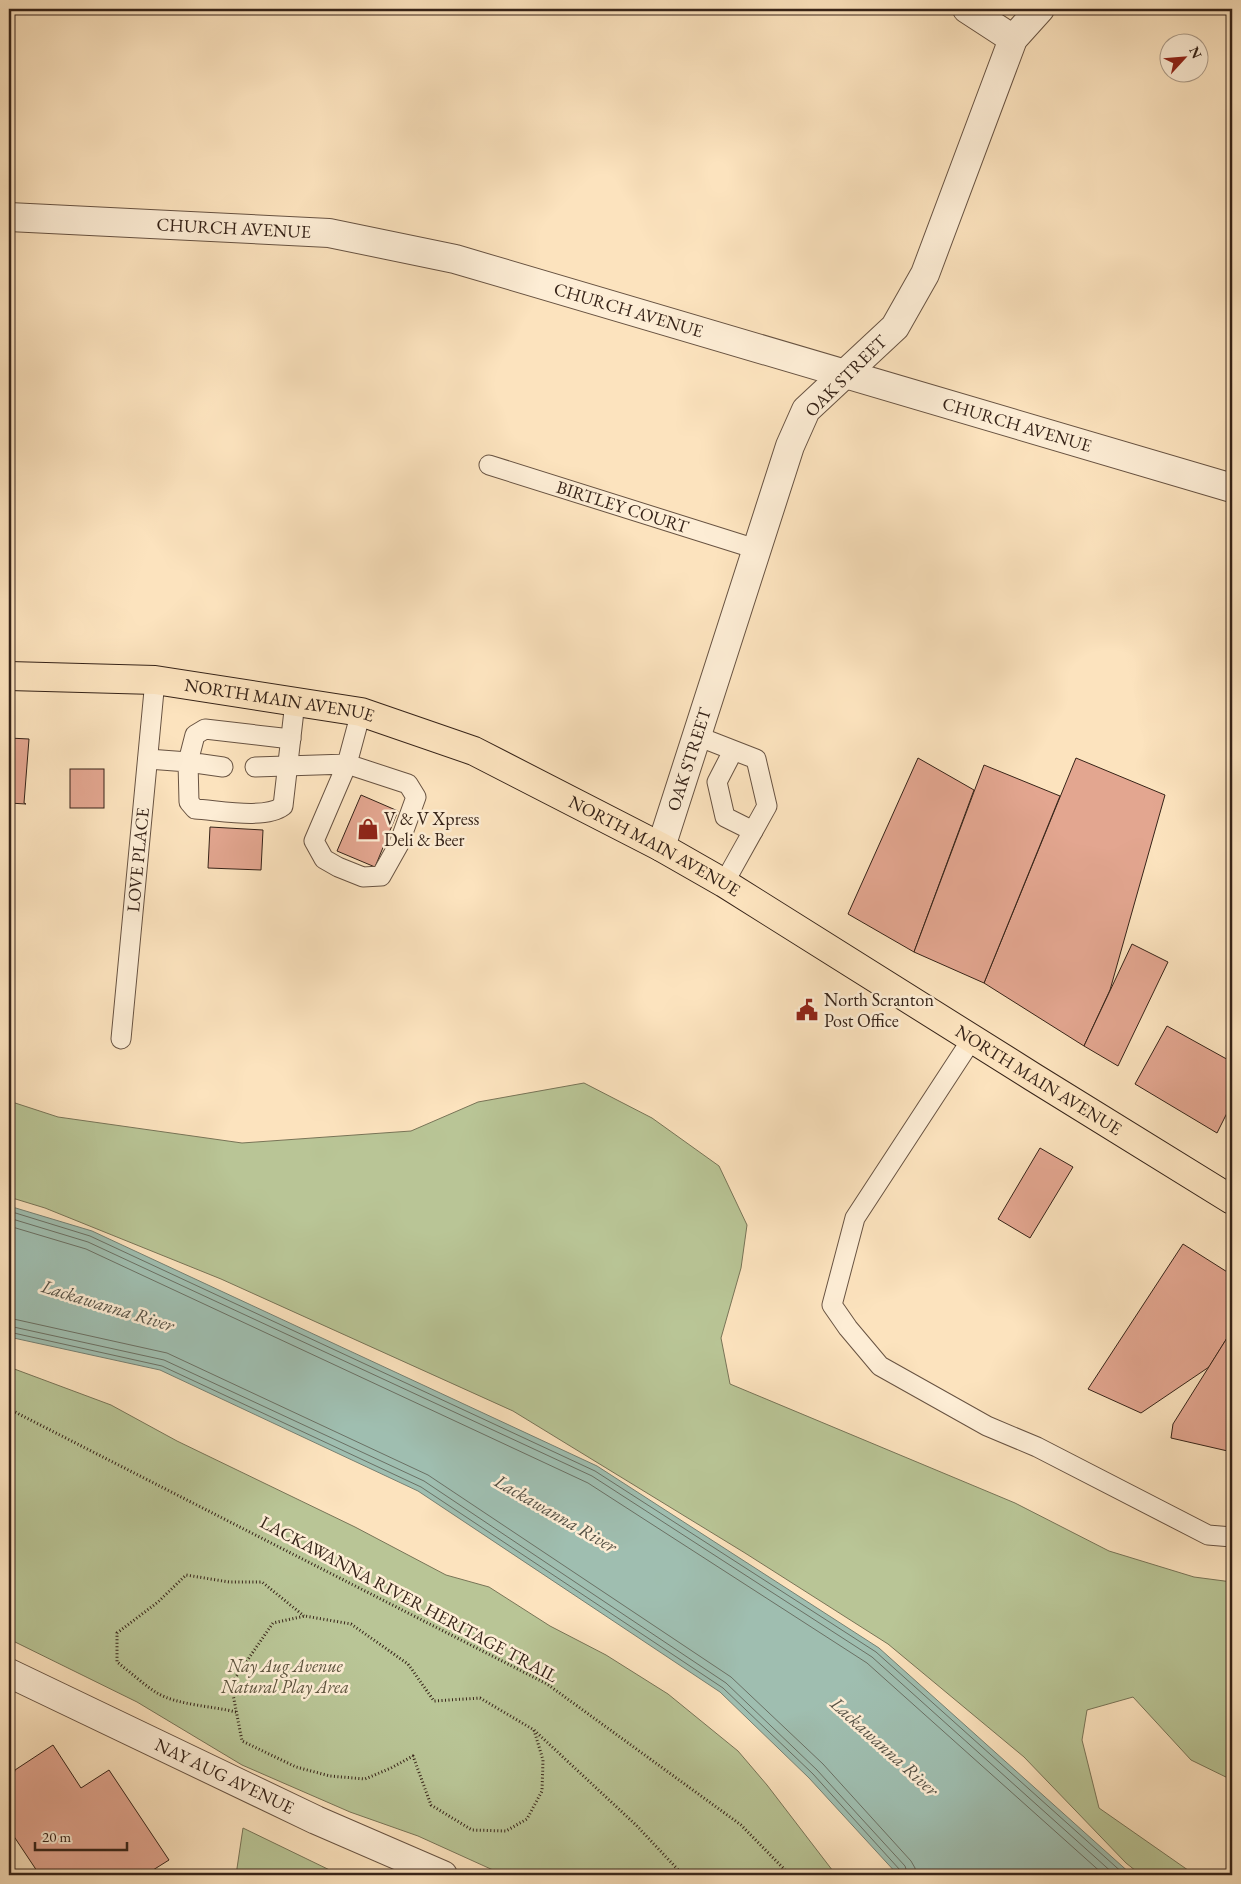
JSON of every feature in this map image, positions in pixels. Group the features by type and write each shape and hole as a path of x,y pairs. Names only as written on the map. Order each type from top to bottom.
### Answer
{"main road":[{"name":"NORTH MAIN AVENUE","path":"9,676 155,680 361,712 474,751 661,847 724,882 1232,1200"}],"street":[{"path":"966,9 1013,39"},
{"name":"OAK STREET","path":"661,847 790,446 806,410 895,327 925,274 1013,39 1040,9"},
{"name":"CHURCH AVENUE","path":"9,217 329,233 455,259 1232,488"},
{"name":"NAY AUG AVENUE","path":"9,1673 316,1820 443,1875"}],"lane":[{"name":"BIRTLEY COURT","path":"489,465 756,549"},
{"name":"LOVE PLACE","path":"121,1038 155,680"},
{"path":"291,739 205,729 195,735 188,762 189,802 195,809 250,813 277,811 283,806 289,764 295,702"},
{"path":"255,767 289,764 347,764 408,784 416,797 399,844 381,876 363,877 338,867 324,859 314,841 347,764 361,712"},
{"path":"696,736 756,760 767,806 724,882"},
{"path":"733,750 717,782 726,817 753,831"},
{"path":"148,759 224,767"},
{"path":"972,1039 855,1218 832,1305 848,1328 880,1366 987,1426 1037,1448 1208,1535 1232,1537"}],"path":[{"name":"LACKAWANNA RIVER HERITAGE TRAIL","path":"9,1409 547,1684 741,1825 790,1875"},
{"path":"236,1712 211,1706 186,1704 158,1693 117,1662 117,1632 158,1602 186,1575 229,1582 262,1582 305,1616"},
{"path":"534,1730 543,1760 542,1791 527,1819 506,1831 472,1830 431,1805 413,1756 391,1768 365,1778 330,1776 296,1767 242,1741 231,1684 273,1623 305,1616 351,1624 408,1664 434,1701 480,1698 534,1730 636,1825 683,1875"}],"green space":[{"path":"584,1083 652,1118 719,1166 747,1225 741,1268 721,1338 730,1384 1015,1503 1109,1551 1194,1577 1232,1582 1232,1780 1191,1760 1133,1697 1087,1710 1082,1740 1099,1808 1195,1875 1141,1875 1126,1863 1024,1757 888,1644 745,1553 513,1411 221,1279 45,1208 9,1197 9,1101 58,1117 242,1143 411,1131 478,1102"},
{"name":"Nay Aug Avenue Natural Play Area","path":"9,1367 111,1405 177,1441 355,1527 446,1575 489,1587 550,1626 606,1655 668,1694 738,1751 767,1785 836,1875 504,1875 418,1836 350,1812 242,1765 137,1702 9,1639"},
{"path":"243,1828 340,1875 236,1875"}],"water":[{"name":"Lackawanna River","path":"9,1206 92,1231 597,1466 879,1648 1132,1875 898,1875 809,1778 720,1692 418,1491 160,1370 9,1337"}],"building":[{"path":"9,738 29,739 24,803 26,804 9,803"},
{"path":"918,758 974,790 914,952 848,914"},
{"path":"1076,758 1165,795 1110,990 1084,1046 984,983"},
{"path":"984,765 1060,796 984,983 914,952"},
{"path":"70,769 104,769 104,808 70,808"},
{"path":"361,795 398,811 375,867 337,851"},
{"path":"210,827 263,830 261,870 208,868"},
{"path":"1132,944 1168,962 1118,1066 1084,1046"},
{"path":"1167,1026 1232,1062 1232,1103 1217,1133 1135,1084"},
{"path":"1040,1148 1073,1167 1030,1238 998,1219"},
{"path":"1183,1244 1232,1275 1232,1330 1209,1367 1141,1413 1088,1389"},
{"path":"1232,1330 1232,1452 1171,1438 1173,1424"},
{"path":"53,1745 81,1788 109,1770 169,1860 145,1875 37,1875 39,1874 9,1829 9,1797 15,1770"}],"place":[{"name":"V & V Xpress Deli & Beer","path":"368,829"},
{"name":"North Scranton Post Office","path":"807,1010"}]}
